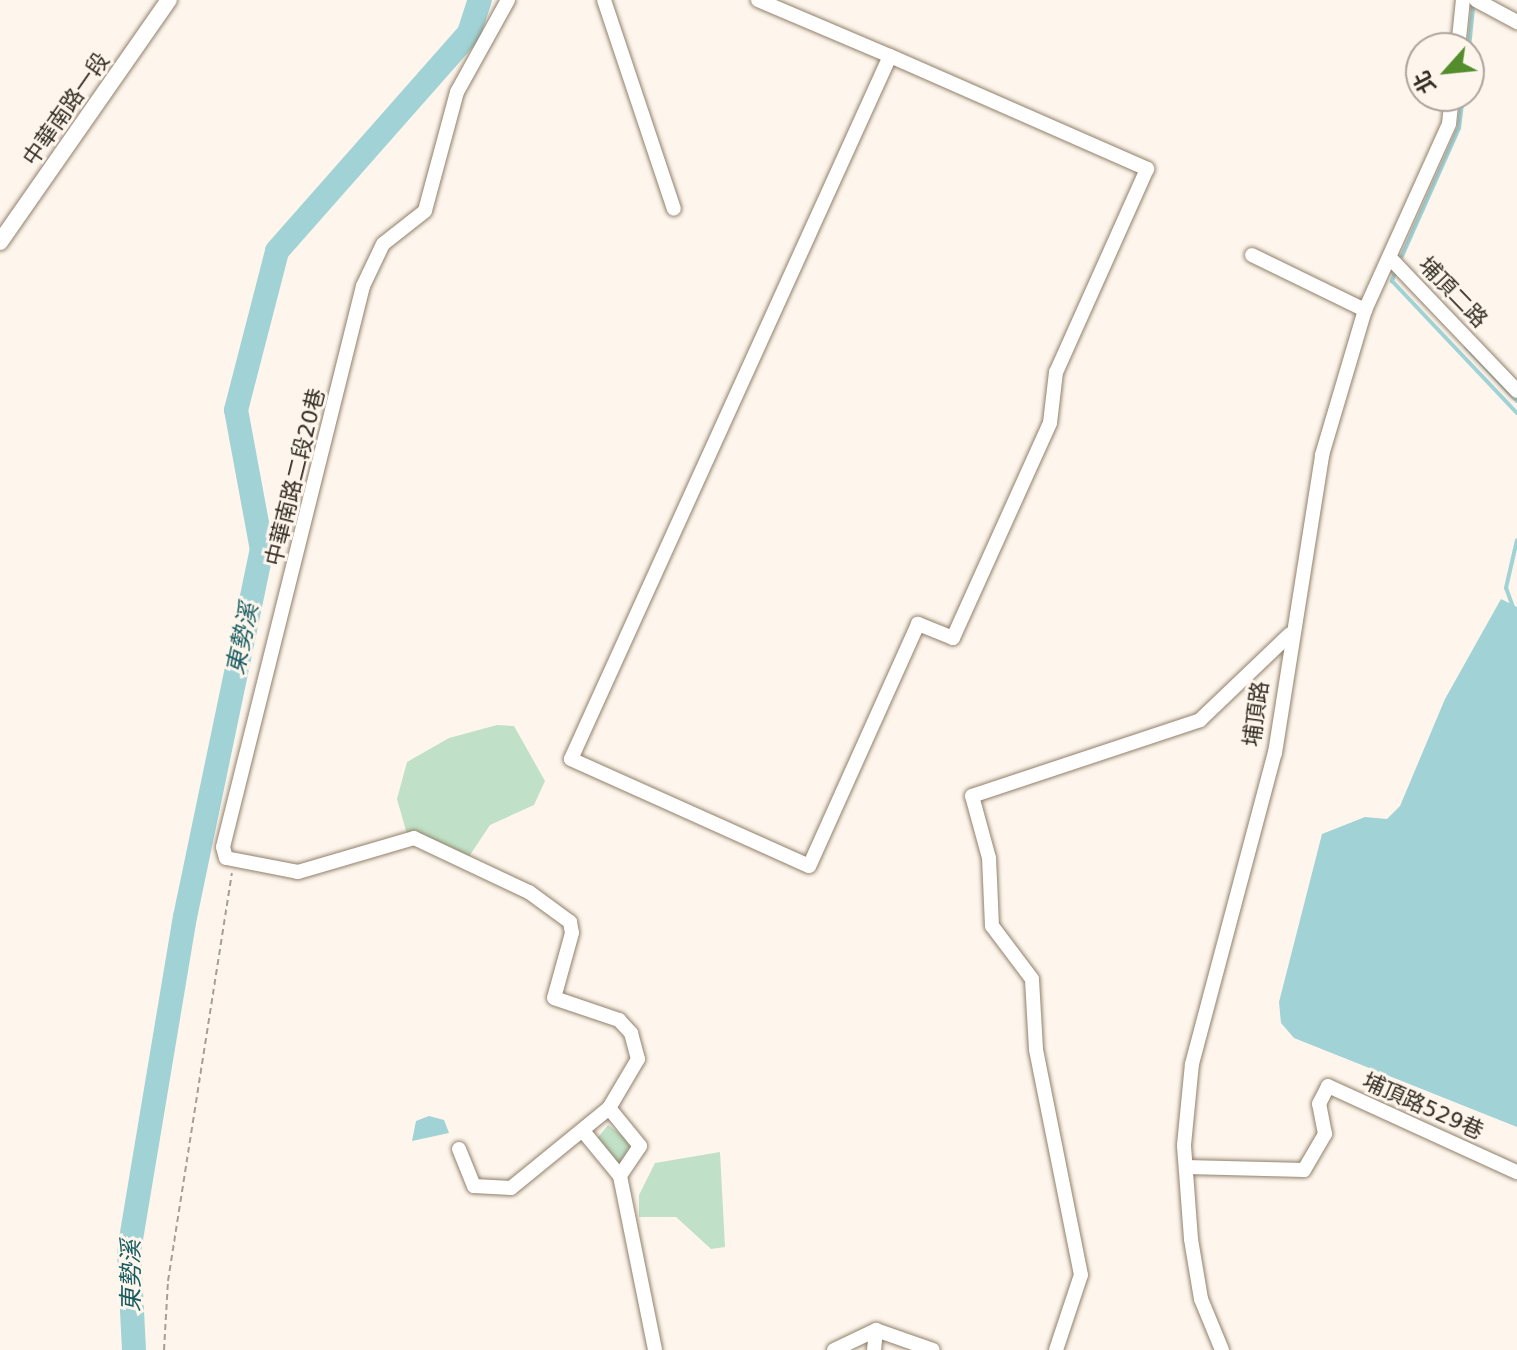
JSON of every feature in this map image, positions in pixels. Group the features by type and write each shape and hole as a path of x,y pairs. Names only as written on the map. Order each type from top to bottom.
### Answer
{"main road":[{"name":"中華南路一段","path":"0,242 169,0"}],"street":[{"name":"中華南路二段20巷","path":"235,859 223,847 231,800 318,482 363,286 383,244 425,211 457,92 508,0"},
{"path":"604,0 674,209"},
{"path":"758,0 890,56 1147,169 1056,372 1050,423 953,638 918,624 809,866 571,759 890,56"},
{"path":"1460,32 1463,0"},
{"path":"1476,0 1517,22"},
{"name":"埔頂路","path":"1222,1350 1201,1299 1186,1167 1192,1064 1275,753 1290,634 1322,455 1365,310 1449,124 1450,112"},
{"path":"1252,255 1365,310"},
{"name":"埔頂二路","path":"1390,258 1517,391"},
{"path":"1056,1350 1081,1275 1036,1049 1032,979 992,926 989,858 972,796 1200,720 1290,634"},
{"path":"235,859 307,871 414,838 529,892 570,922 572,933 554,998 619,1020 631,1033 638,1059 609,1108 583,1131 499,1191 474,1186 459,1149"},
{"name":"埔頂路529巷","path":"1186,1167 1304,1170 1325,1134 1319,1104 1328,1086 1517,1172"},
{"path":"609,1108 640,1146 620,1176"},
{"path":"583,1131 620,1176 655,1350"},
{"path":"874,1350 876,1330"},
{"path":"834,1350 876,1330 933,1350"}],"path":[{"path":"164,1350 168,1281 235,859"}],"green space":[{"path":"497,725 514,726 545,781 534,805 490,825 468,858 409,841 397,799 407,762 449,738"},
{"path":"608,1125 637,1147 623,1181 596,1140"},
{"path":"720,1152 725,1247 711,1249 676,1217 639,1217 639,1195 655,1163"}],"water":[{"path":"1501,599 1517,607 1517,1127 1294,1038 1281,1023 1279,1002 1322,834 1365,817 1387,819 1400,806 1445,699"},
{"path":"429,1116 444,1120 449,1133 412,1141 416,1121"}],"waterway":[{"name":"東勢溪","path":"134,1350 129,1251 185,917 262,550 236,410 277,251 469,33 480,0"},
{"path":"1471,32 1473,8"},
{"path":"1402,256 1459,128 1461,112"},
{"path":"1395,273 1392,281 1517,413"},
{"path":"1466,347 1517,401"},
{"path":"1513,607 1506,588 1517,540"}]}
